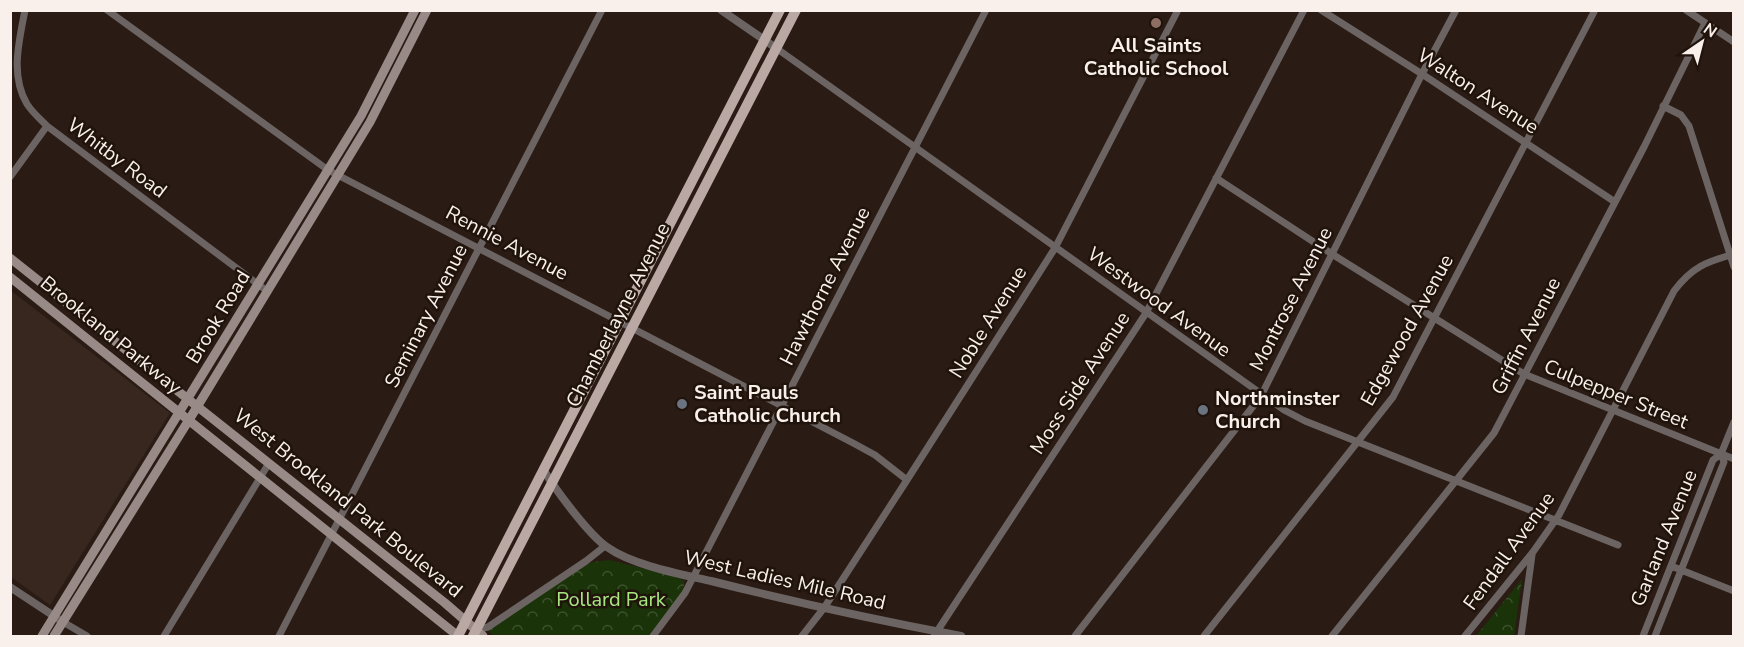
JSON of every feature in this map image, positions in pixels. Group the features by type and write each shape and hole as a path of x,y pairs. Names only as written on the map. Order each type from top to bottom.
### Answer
{"main road":[{"name":"Brook Road","path":"42,636 259,285 373,95 415,10"},
{"name":"Brook Road","path":"54,636 197,407 376,111 427,10"},
{"name":"Chamberlayne Avenue","path":"458,636 780,10"},
{"name":"Chamberlayne Avenue","path":"478,634 552,484 796,10"},
{"name":"Brookland Parkway","path":"10,258 188,400"},
{"name":"Brookland Parkway","path":"10,278 188,421"},
{"name":"West Brookland Park Boulevard","path":"188,400 340,519 466,621 478,634"},
{"name":"West Brookland Park Boulevard","path":"188,421 458,636"}],"street":[{"name":"Whitby Road","path":"25,10 16,55 19,87 28,106 46,126 267,291"},
{"name":"Rennie Avenue","path":"107,10 328,170 339,173 479,248 633,326 864,449 907,480"},
{"name":"Seminary Avenue","path":"279,636 602,10"},
{"name":"Westwood Avenue","path":"721,10 1261,396 1305,421 1618,545"},
{"name":"Hawthorne Avenue","path":"653,636 681,601 986,10"},
{"name":"Noble Avenue","path":"802,636 824,608 1055,248 1178,10"},
{"name":"Moss Side Avenue","path":"935,634 1146,313 1304,10"},
{"name":"Walton Avenue","path":"1321,10 1615,202"},
{"name":"Montrose Avenue","path":"1075,636 1261,396 1456,10"},
{"name":"Edgewood Avenue","path":"1204,636 1394,397 1595,10"},
{"path":"1686,10 1734,42"},
{"name":"Griffin Avenue","path":"1332,636 1494,433 1615,202 1705,23"},
{"path":"1663,106 1681,116 1689,126 1732,254 1734,267"},
{"path":"10,177 46,126"},
{"name":"Culpepper Street","path":"1216,178 1332,254 1524,374 1734,459"},
{"name":"Fendall Avenue","path":"1465,636 1556,520 1674,291 1684,277 1703,263 1732,254"},
{"name":"Garland Avenue","path":"1642,636 1713,460 1721,454 1734,422"},
{"name":"Garland Avenue","path":"1655,636 1724,462 1721,454"},
{"path":"164,636 269,463"},
{"name":"West Ladies Mile Road","path":"543,469 552,484 604,546 630,559 693,577 935,634 961,636"},
{"path":"478,634 586,561 604,546"},
{"path":"1521,636 1533,552"},
{"path":"1671,566 1734,591"},
{"path":"10,587 87,636"}],"shaded area":[{"path":"10,290 170,413 50,605 11,577"}],"green space":[{"name":"Pollard Park","path":"609,560 678,577 684,581 684,587 677,602 649,636 494,636 489,631 585,565"},
{"path":"1522,579 1514,636 1476,636"}],"place":[{"name":"All Saints Catholic School","path":"1156,23"},
{"name":"Saint Pauls Catholic Church","path":"682,404"},
{"name":"Northminster Church","path":"1203,410"}]}
